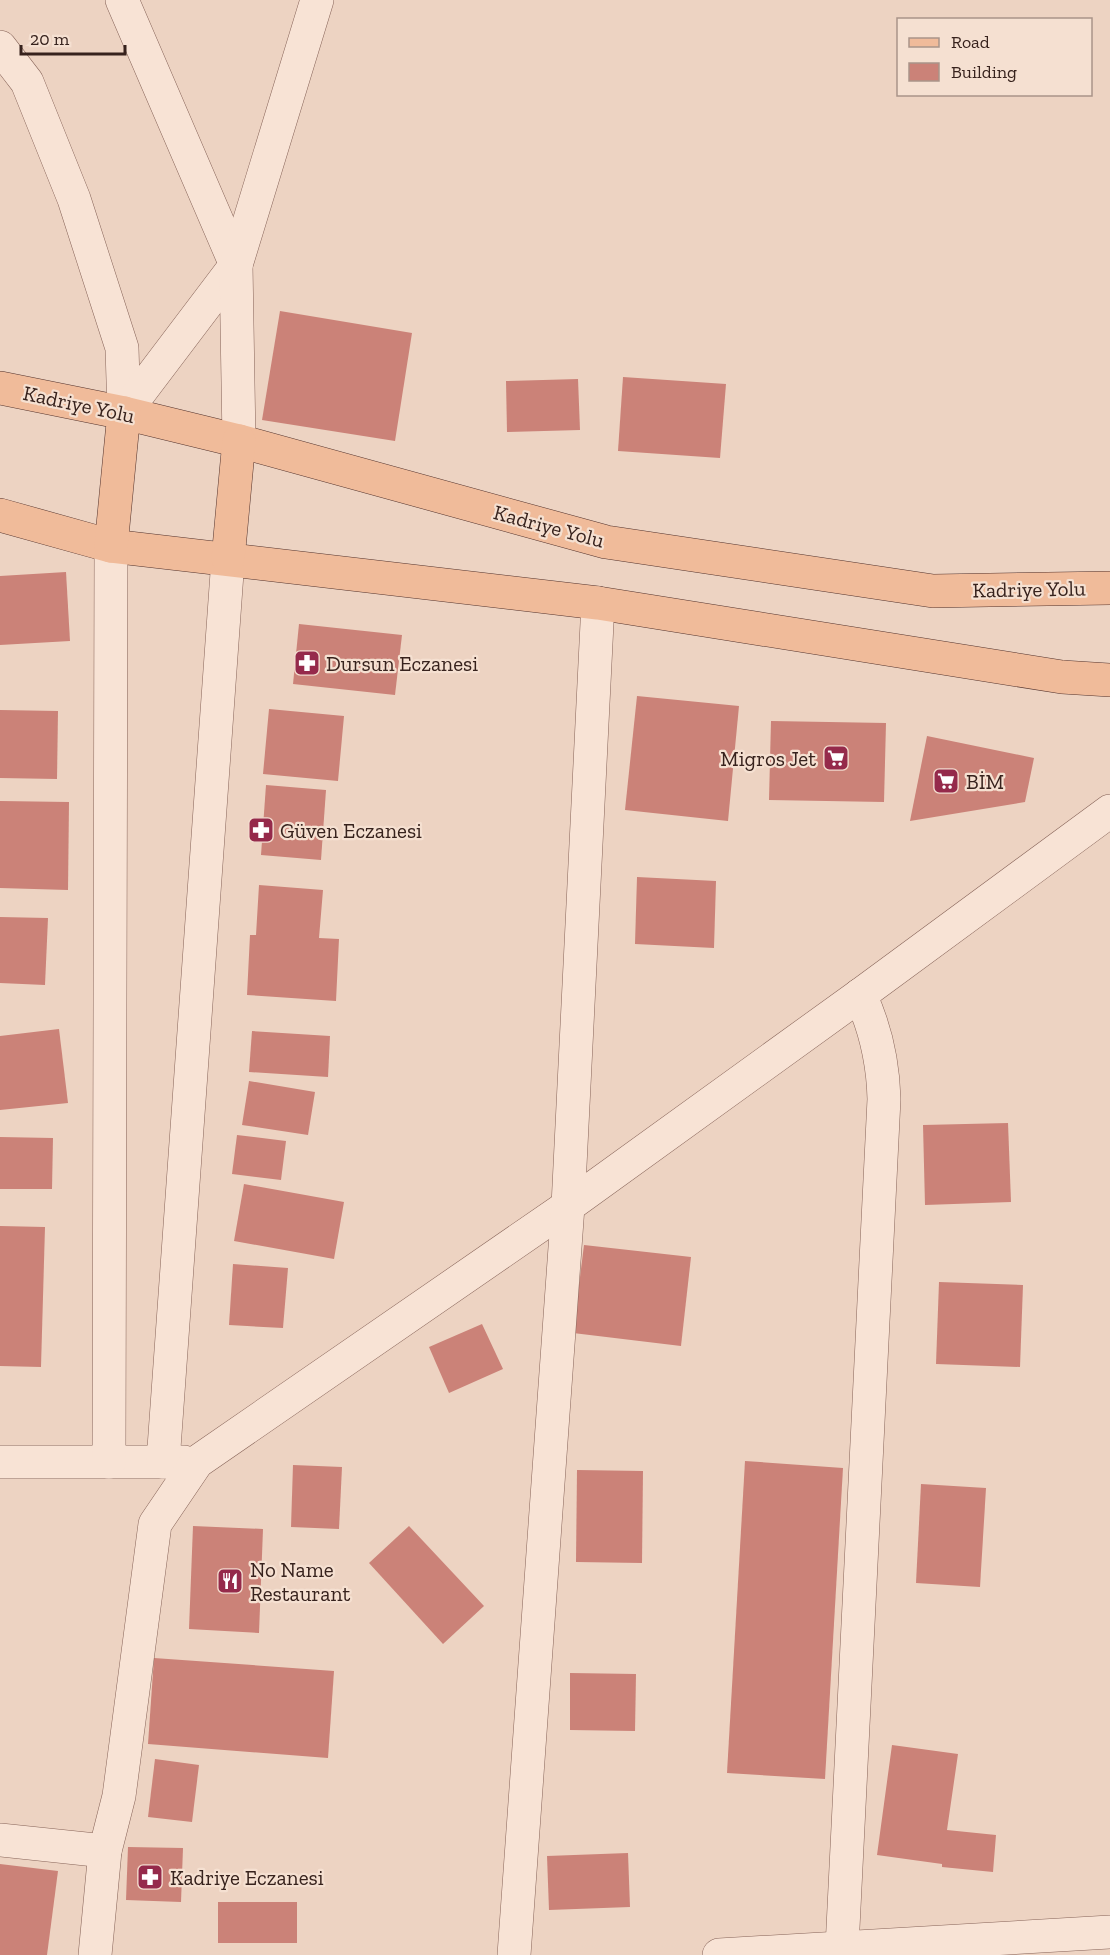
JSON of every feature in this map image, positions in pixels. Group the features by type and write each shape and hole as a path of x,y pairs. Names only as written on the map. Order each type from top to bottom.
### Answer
{"main road":[{"name":"Kadriye Yolu","path":"0,388 124,413 240,441 606,542 933,591 1110,588"},
{"path":"111,546 124,413"},
{"path":"228,560 240,441"},
{"path":"0,515 111,546 598,603 1062,677 1110,680"}],"street":[{"path":"122,0 236,265"},
{"path":"240,441 236,265 317,0"},
{"path":"0,46 27,82 74,199 122,348 124,413"},
{"path":"124,413 236,265"},
{"path":"110,1462 111,546"},
{"path":"163,1462 228,560"},
{"path":"514,1955 568,1206 598,603"},
{"path":"95,1955 105,1851 119,1796 155,1524 197,1462 568,1206 1110,811"},
{"path":"842,1948 884,1099 883,1069 877,1040 860,995"},
{"path":"0,1462 197,1462"},
{"path":"0,1840 105,1851"},
{"path":"719,1955 1110,1932"}],"building":[{"path":"280,311 412,333 395,441 262,420"},
{"path":"623,377 726,384 720,458 618,451"},
{"path":"578,379 580,430 507,432 506,381"},
{"path":"66,572 70,641 0,645 0,576"},
{"path":"299,624 402,635 395,695 293,684"},
{"path":"637,696 739,706 728,821 625,810"},
{"path":"269,709 344,716 338,781 263,774"},
{"path":"0,710 58,711 57,779 0,778"},
{"path":"771,721 886,723 884,802 769,800"},
{"path":"927,736 1034,758 1025,802 910,821"},
{"path":"266,785 326,790 321,860 261,855"},
{"path":"0,801 69,802 68,890 0,888"},
{"path":"637,877 716,881 714,948 635,944"},
{"path":"259,885 323,890 319,938 339,939 336,1001 247,995 250,935 256,935"},
{"path":"0,917 48,918 45,985 0,983"},
{"path":"59,1029 68,1103 0,1110 0,1036"},
{"path":"252,1031 330,1036 328,1077 249,1072"},
{"path":"249,1081 315,1092 308,1135 242,1125"},
{"path":"1008,1123 1011,1202 925,1205 923,1125"},
{"path":"237,1135 286,1141 281,1180 232,1174"},
{"path":"0,1137 53,1138 52,1189 0,1189"},
{"path":"244,1184 344,1202 334,1259 234,1241"},
{"path":"0,1226 45,1227 41,1367 0,1366"},
{"path":"584,1245 691,1257 681,1346 573,1333"},
{"path":"233,1264 288,1268 283,1328 229,1325"},
{"path":"939,1282 1023,1285 1020,1367 936,1364"},
{"path":"482,1324 503,1369 449,1393 429,1347"},
{"path":"745,1461 843,1468 825,1779 727,1773"},
{"path":"293,1465 342,1467 339,1529 291,1527"},
{"path":"577,1470 643,1471 642,1563 576,1562"},
{"path":"921,1484 986,1488 980,1587 916,1583"},
{"path":"193,1526 263,1529 259,1633 189,1629"},
{"path":"409,1526 484,1606 443,1644 369,1563"},
{"path":"154,1658 334,1671 328,1758 148,1744"},
{"path":"570,1673 636,1674 635,1731 570,1730"},
{"path":"892,1745 958,1754 947,1830 996,1835 993,1872 942,1867 942,1864 877,1855"},
{"path":"155,1759 199,1765 192,1822 148,1817"},
{"path":"128,1847 183,1848 181,1902 126,1900"},
{"path":"628,1853 630,1907 549,1910 547,1856"},
{"path":"0,1864 58,1871 47,1955 0,1955"},
{"path":"218,1902 297,1902 297,1943 218,1943"}],"place":[{"name":"Dursun Eczanesi","path":"307,663"},
{"name":"Migros Jet","path":"836,758"},
{"name":"BİM","path":"946,781"},
{"name":"Güven Eczanesi","path":"261,830"},
{"name":"No Name Restaurant","path":"230,1581"},
{"name":"Kadriye Eczanesi","path":"150,1877"}]}
